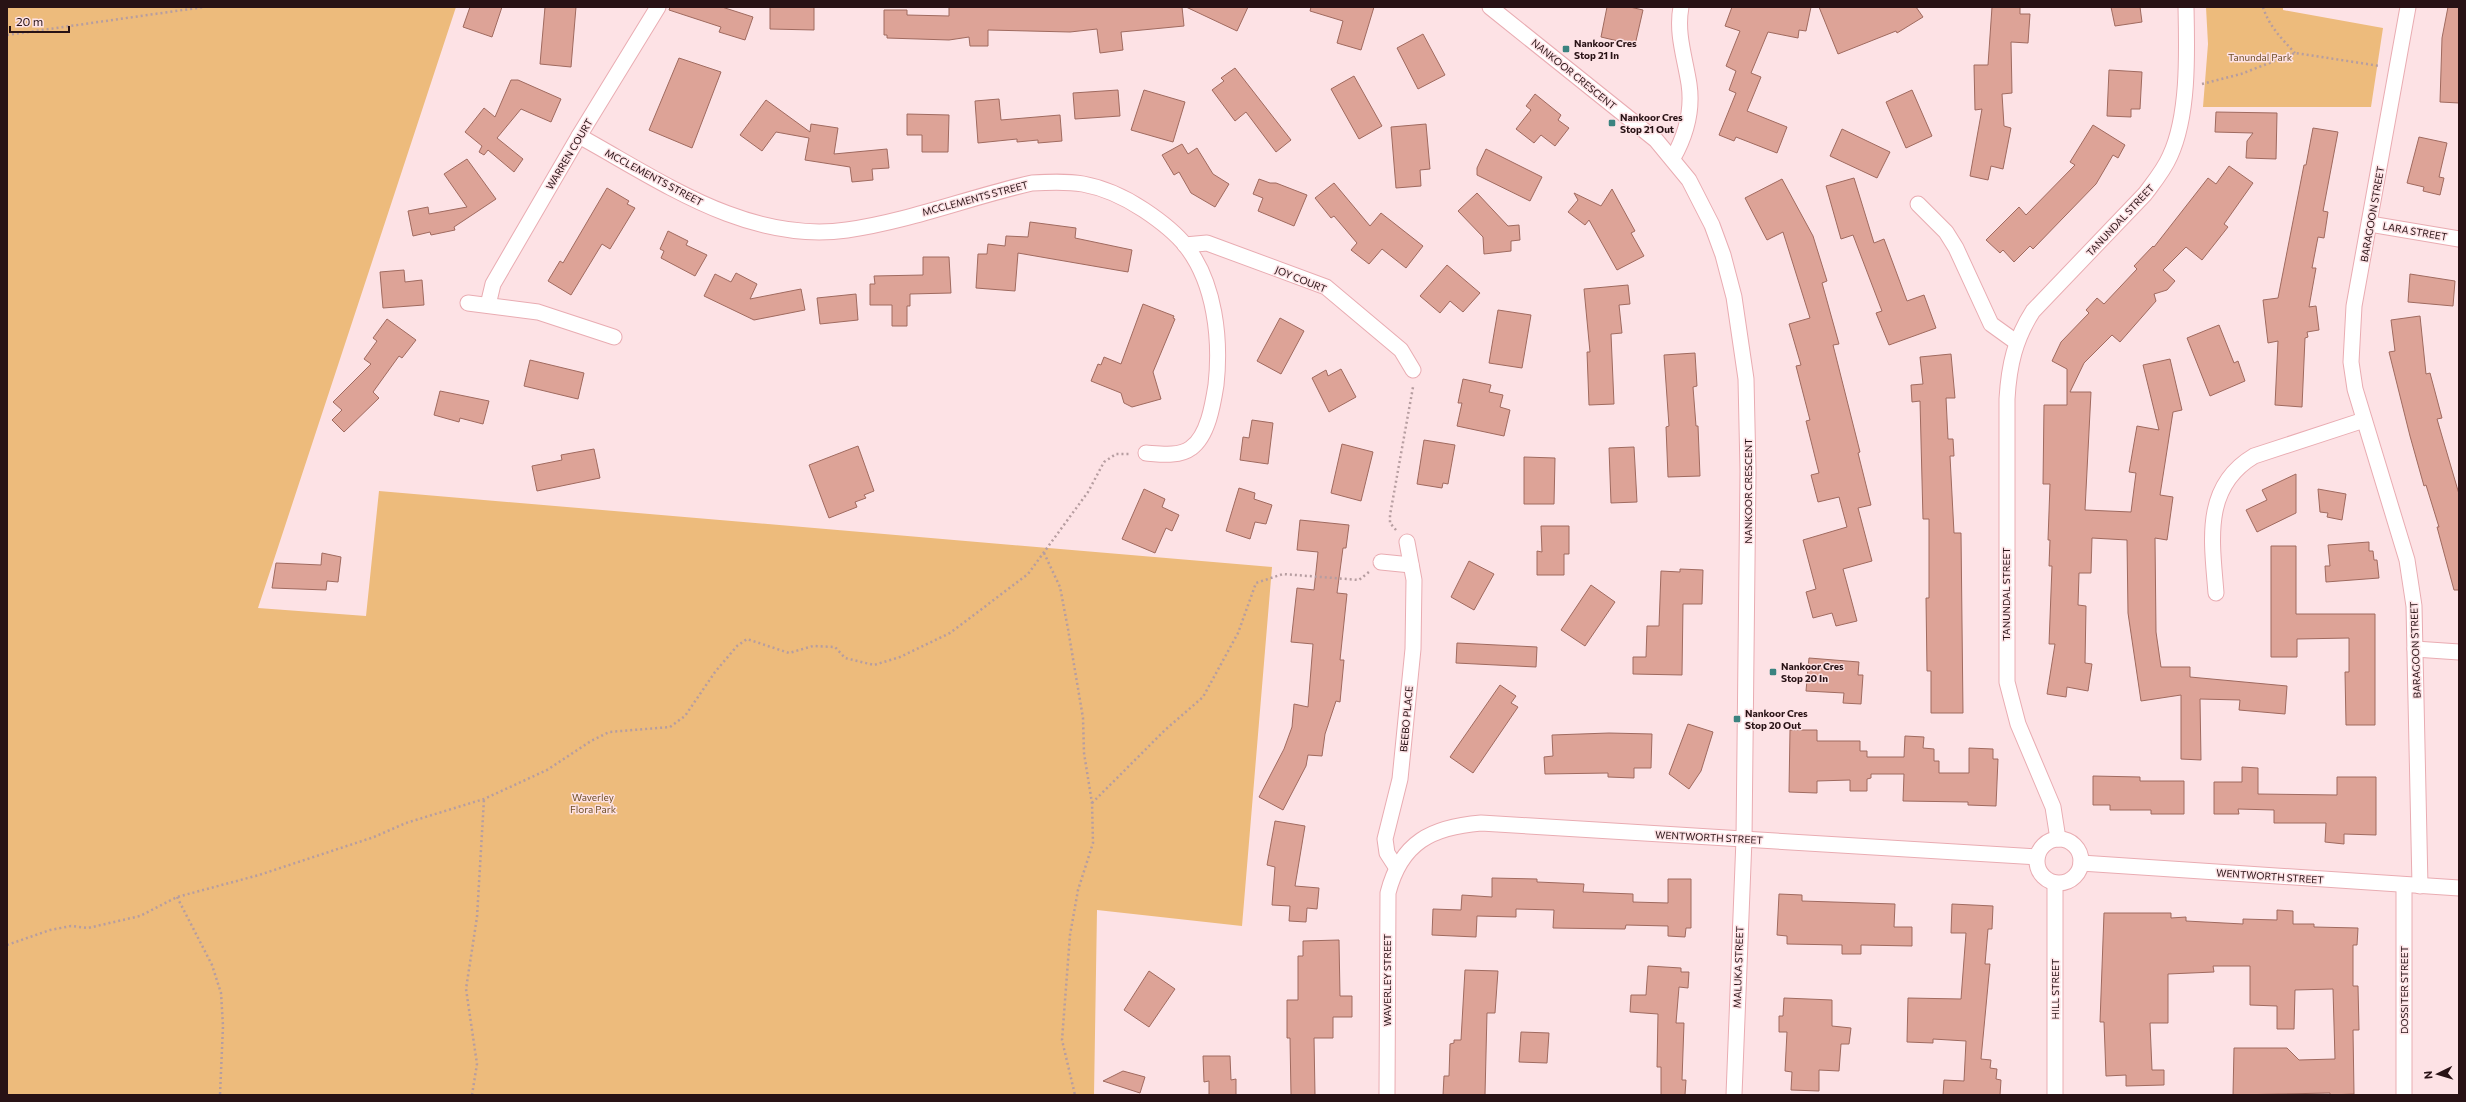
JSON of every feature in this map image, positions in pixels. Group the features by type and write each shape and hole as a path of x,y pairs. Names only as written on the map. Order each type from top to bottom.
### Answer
{"street":[{"name":"WARREN COURT","path":"488,304 493,284 579,136 658,7"},
{"name":"NANKOOR CRESCENT","path":"1490,7 1656,140 1673,158 1701,201 1723,255 1743,349 1748,471 1744,839"},
{"path":"1673,158 1684,138 1690,103 1680,35 1679,20 1681,7"},
{"name":"TANUNDAL STREET","path":"2058,839 2053,807 2018,724 2007,682 2007,399 2011,360 2016,342 2034,311 2158,178 2170,155 2180,127 2184,89 2186,7"},
{"name":"BARAGOON STREET","path":"2408,7 2354,306 2350,338 2350,362 2355,389 2407,560 2414,606 2420,886"},
{"name":"MCCLEMENTS STREET","path":"579,136 710,207 735,218 763,225 820,232 871,226 1032,183 1059,181 1084,184 1130,202 1153,216 1185,245 1198,264 1215,314 1217,369 1213,402 1198,442 1190,449 1182,453 1146,454"},
{"path":"1918,204 1946,232 1956,248 1991,324 2016,342"},
{"name":"LARA STREET","path":"2370,224 2459,239"},
{"name":"JOY COURT","path":"1185,245 1207,243 1326,287 1401,350 1413,370"},
{"path":"468,303 488,304 538,312 614,337"},
{"path":"2216,593 2212,539 2213,519 2223,485 2232,473 2241,463 2254,456 2364,420"},
{"name":"BEEBO PLACE","path":"1396,867 1387,852 1384,839 1397,797 1404,750 1413,649 1414,580 1407,542"},
{"path":"1382,562 1411,565"},
{"path":"2415,649 2459,652"},
{"name":"WENTWORTH STREET","path":"1396,867 1417,842 1427,835 1445,828 1464,824 1481,823 2037,857"},
{"name":"MALUKA STREET","path":"1734,1095 1744,839"},
{"path":"2058,839 2069,841 2075,845 2079,851 2082,864 2073,878 2067,882 2055,883 2041,874 2037,867 2037,857 2042,846 2048,842 2058,839"},
{"name":"WENTWORTH STREET","path":"2082,864 2459,888"},
{"name":"WAVERLEY STREET","path":"1387,1095 1386,907 1388,893 1396,867"},
{"name":"HILL STREET","path":"2055,883 2055,1095"},
{"name":"DOSSITER STREET","path":"2404,885 2404,1095"}],"path":[{"path":"7,35 204,7"},
{"path":"2263,7 2267,20 2276,34 2295,53"},
{"path":"2184,89 2241,74 2295,53 2398,69"},
{"path":"1407,542 1390,523 1390,515 1413,389 1413,370"},
{"path":"7,945 50,930 71,926 88,928 140,916 177,896 258,875 374,837 406,823 484,799 547,770 591,741 609,732 670,727 685,716 715,672 737,646 747,639 789,653 813,646 835,647 845,658 874,665 900,657 950,634 1028,574 1088,492 1104,462 1116,454 1146,454"},
{"path":"1044,553 1060,587 1083,718 1084,753 1092,803 1094,843 1078,890 1070,935 1062,1040 1075,1095"},
{"path":"1092,803 1165,730 1203,697 1238,633 1256,583 1283,574 1359,580 1382,562"},
{"path":"472,1095 477,1064 466,989 477,917 484,799"},
{"path":"177,896 212,965 221,993 223,1026 220,1095"}],"green space":[{"name":"Waverley Flora Park","path":"7,7 456,7 258,608 366,616 379,491 1272,567 1242,926 1097,910 1094,1095 7,1095"},
{"name":"Tanundal Park","path":"2206,7 2283,7 2283,10 2383,28 2371,107 2203,107 2208,44"}],"building":[{"path":"470,7 502,7 492,37 463,27"},
{"path":"545,7 576,7 571,67 540,64"},
{"path":"670,7 722,7 753,17 745,40 719,32 721,27 669,10"},
{"path":"770,7 814,7 814,30 770,29"},
{"path":"949,7 1182,7 1184,26 1121,32 1123,50 1100,53 1097,29 1070,32 988,30 988,46 970,46 969,37 949,40 887,38 887,35 884,35 884,10 907,10 907,15 949,16"},
{"path":"1186,7 1248,7 1237,31"},
{"path":"1311,7 1374,7 1361,50 1337,43 1343,21 1310,11"},
{"path":"1607,7 1630,7 1643,10 1635,45 1601,37"},
{"path":"1732,7 1811,7 1806,31 1799,30 1798,38 1768,32 1751,73 1761,77 1747,111 1787,127 1777,153 1736,137 1734,141 1719,135 1736,93 1729,90 1736,71 1726,66 1740,31 1725,26"},
{"path":"1819,7 1916,7 1923,17 1897,33 1896,31 1838,54"},
{"path":"1992,7 2020,7 2020,14 2030,14 2028,43 2011,42 2012,93 2002,94 2004,126 2011,128 2003,169 1991,166 1988,180 1970,176 1982,109 1975,110 1974,65 1988,65"},
{"path":"2111,7 2140,7 2142,22 2115,26"},
{"path":"2448,7 2459,7 2459,103 2440,102 2442,38"},
{"path":"1423,34 1445,75 1418,89 1397,48"},
{"path":"679,58 721,72 692,148 649,130"},
{"path":"1235,68 1291,140 1276,152 1246,112 1235,121 1212,90 1224,81 1221,78"},
{"path":"2109,70 2142,72 2140,109 2131,109 2131,117 2107,116"},
{"path":"1354,76 1382,126 1359,139 1331,89"},
{"path":"511,80 518,80 561,99 551,122 521,109 497,138 523,159 514,172 488,150 484,155 479,152 482,146 465,132 484,108 495,117"},
{"path":"1118,90 1120,116 1075,119 1073,93"},
{"path":"1144,90 1185,102 1173,142 1131,130"},
{"path":"1912,90 1932,136 1906,148 1886,102"},
{"path":"1535,94 1561,115 1558,120 1569,128 1555,146 1541,135 1534,143 1516,129 1531,110 1526,106"},
{"path":"999,99 1001,120 1060,115 1062,141 1038,143 1038,140 1017,142 1017,139 978,143 975,101"},
{"path":"766,100 810,132 811,124 838,128 834,154 887,149 889,168 872,169 873,180 852,182 850,167 805,160 809,138 776,132 762,151 740,135"},
{"path":"2216,112 2277,113 2276,159 2246,158 2247,141 2253,133 2215,132"},
{"path":"907,114 949,115 948,152 922,152 922,135 907,135"},
{"path":"1426,124 1430,169 1420,170 1421,186 1396,188 1391,127"},
{"path":"2093,125 2125,145 2118,158 2113,155 2096,184 2033,249 2030,246 2014,262 2003,250 2000,253 1986,240 2019,207 2026,215 2075,165 2070,162"},
{"path":"2313,128 2338,132 2323,211 2328,212 2324,238 2318,237 2312,268 2316,268 2309,307 2316,306 2319,330 2307,332 2308,337 2305,338 2302,407 2275,405 2278,341 2268,343 2263,300 2278,298 2304,165 2306,165"},
{"path":"1842,129 1890,152 1877,178 1830,156"},
{"path":"2419,137 2447,143 2439,177 2444,178 2440,195 2423,191 2424,187 2407,183"},
{"path":"1182,144 1188,154 1197,148 1213,174 1229,184 1215,207 1191,193 1179,172 1174,175 1162,155"},
{"path":"1486,149 1542,177 1530,201 1477,175 1477,168"},
{"path":"467,159 496,199 454,227 455,230 431,235 430,232 413,236 408,211 428,207 429,214 467,207 444,174"},
{"path":"2229,166 2253,183 2224,224 2228,227 2202,260 2186,247 2163,270 2175,281 2167,290 2154,294 2156,301 2120,342 2112,335 2084,363 2070,392 2091,392 2085,510 2131,512 2136,473 2129,472 2137,426 2159,430 2143,365 2170,359 2182,410 2173,412 2160,495 2173,497 2167,540 2155,538 2156,632 2161,667 2190,667 2190,677 2287,686 2285,714 2239,710 2240,700 2200,699 2201,760 2181,759 2181,695 2141,701 2128,613 2127,540 2092,538 2091,573 2079,573 2078,605 2086,606 2085,663 2092,664 2088,691 2067,687 2066,697 2047,694 2055,644 2049,644 2052,566 2049,566 2050,540 2048,540 2050,484 2043,484 2044,405 2067,405 2067,369 2052,361 2061,342 2089,313 2086,310 2097,298 2104,304 2137,269 2134,266 2153,246 2154,247 2208,178 2216,184"},
{"path":"1854,178 1874,243 1884,239 1907,301 1924,295 1936,328 1889,345 1876,313 1882,311 1853,235 1841,239 1826,186"},
{"path":"1259,179 1270,183 1276,183 1307,195 1294,226 1258,211 1263,198 1253,194"},
{"path":"1782,179 1813,236 1827,281 1822,283 1839,344 1833,345 1860,452 1858,453 1871,505 1858,508 1872,561 1843,569 1857,621 1836,626 1832,613 1813,618 1806,592 1816,589 1803,540 1847,527 1839,497 1818,502 1811,475 1819,473 1806,421 1810,420 1796,366 1801,365 1789,324 1810,318 1783,232 1767,240 1745,198"},
{"path":"1334,183 1370,226 1381,213 1423,246 1406,268 1382,249 1369,264 1351,250 1357,243 1334,216 1331,218 1315,198"},
{"path":"607,188 629,201 627,204 635,208 610,249 602,244 571,295 548,281 560,261 563,263"},
{"path":"1612,189 1635,231 1631,233 1644,256 1617,270 1589,220 1585,225 1568,212 1578,200 1574,193 1601,206"},
{"path":"1477,193 1508,226 1519,225 1520,240 1511,241 1511,251 1484,254 1483,237 1458,211"},
{"path":"1030,222 1076,228 1075,238 1132,250 1128,272 1018,253 1015,291 976,288 978,254 987,254 988,244 1005,246 1006,236 1028,237"},
{"path":"668,231 688,241 686,245 707,255 695,276 661,258 664,251 660,249"},
{"path":"923,257 949,257 951,293 910,294 910,306 907,306 907,326 892,326 892,305 870,305 870,284 875,284 874,276 923,275"},
{"path":"1447,265 1480,293 1463,312 1450,301 1440,313 1420,296"},
{"path":"404,270 405,282 422,280 424,305 383,308 380,272"},
{"path":"736,273 757,284 750,299 801,289 805,310 754,320 704,296 715,274 731,282"},
{"path":"2410,274 2455,281 2453,306 2408,302"},
{"path":"1628,285 1630,304 1619,305 1622,333 1611,334 1614,404 1589,405 1587,352 1590,352 1584,289"},
{"path":"856,294 858,320 820,324 817,298"},
{"path":"1143,304 1174,316 1173,318 1175,319 1153,372 1161,399 1132,407 1124,403 1121,393 1091,381 1098,364 1101,365 1104,357 1121,364"},
{"path":"1498,310 1531,315 1522,368 1489,363"},
{"path":"2420,316 2426,374 2430,373 2442,418 2437,419 2459,494 2459,590 2454,590 2437,527 2439,527 2426,485 2424,486 2389,352 2395,351 2391,320"},
{"path":"1280,318 1304,331 1281,374 1257,361"},
{"path":"387,319 416,340 402,358 399,356 373,392 379,398 344,432 332,420 342,410 333,402 371,364 364,359 377,341 373,338"},
{"path":"2219,325 2234,363 2238,361 2245,381 2210,396 2187,338"},
{"path":"1695,353 1697,386 1693,387 1696,426 1698,426 1700,476 1668,477 1666,427 1669,426 1664,355"},
{"path":"1951,354 1955,398 1946,398 1948,439 1953,439 1954,456 1950,456 1954,533 1961,533 1963,713 1931,713 1931,671 1927,671 1926,598 1929,598 1929,519 1923,519 1920,401 1912,402 1911,385 1923,384 1920,357"},
{"path":"530,360 584,373 578,399 524,386"},
{"path":"1341,369 1356,397 1329,412 1312,378 1326,370 1328,376"},
{"path":"1463,379 1491,385 1489,392 1503,395 1500,407 1510,410 1504,436 1457,426 1462,403 1458,403"},
{"path":"440,391 489,401 483,424 460,418 459,422 434,415"},
{"path":"1252,420 1273,423 1268,464 1240,460 1243,437 1249,438"},
{"path":"1424,440 1455,445 1448,484 1443,483 1442,488 1417,484"},
{"path":"1342,444 1373,452 1361,501 1331,493"},
{"path":"858,446 874,491 864,495 866,498 855,502 857,507 829,518 809,465"},
{"path":"1634,447 1637,502 1611,503 1609,448"},
{"path":"594,449 600,478 537,491 532,466 562,460 561,455"},
{"path":"1524,457 1555,458 1554,504 1524,504"},
{"path":"2296,474 2296,513 2257,532 2246,510 2267,500 2262,490"},
{"path":"1239,488 1255,493 1254,499 1272,505 1266,524 1255,522 1250,539 1226,531"},
{"path":"1144,489 1165,499 1162,507 1179,515 1172,531 1166,528 1155,553 1122,539"},
{"path":"2318,489 2346,494 2342,520 2327,517 2328,513 2320,512"},
{"path":"1300,520 1349,525 1346,548 1343,548 1337,593 1347,594 1340,660 1344,660 1340,702 1336,701 1325,734 1322,756 1308,755 1306,766 1283,810 1259,797 1284,749 1292,727 1294,704 1308,707 1313,644 1291,642 1297,588 1314,590 1318,552 1297,550"},
{"path":"1541,526 1569,526 1569,554 1564,554 1564,575 1537,575 1537,551 1542,552"},
{"path":"2369,542 2369,551 2373,551 2374,560 2377,560 2379,578 2326,582 2325,566 2330,566 2328,545"},
{"path":"2271,546 2296,546 2296,614 2375,614 2375,725 2346,725 2345,672 2349,672 2349,638 2297,639 2297,657 2271,657"},
{"path":"322,553 341,557 338,582 327,581 326,590 272,588 276,563 321,565"},
{"path":"1469,561 1494,574 1474,610 1451,597"},
{"path":"1680,569 1703,570 1702,604 1683,604 1682,675 1633,674 1633,657 1646,657 1647,626 1659,626 1661,571 1680,572"},
{"path":"1591,585 1615,602 1585,646 1561,630"},
{"path":"1457,643 1537,647 1536,667 1456,663"},
{"path":"1809,658 1859,662 1858,675 1863,675 1861,704 1843,703 1844,693 1806,691"},
{"path":"1500,685 1516,696 1511,703 1518,707 1473,773 1450,757"},
{"path":"1688,724 1713,732 1701,771 1689,789 1669,774"},
{"path":"1790,730 1817,730 1817,741 1860,741 1860,751 1867,751 1867,757 1904,757 1905,736 1924,737 1923,748 1934,749 1934,761 1939,761 1939,773 1969,773 1969,748 1993,749 1993,759 1998,759 1996,806 1968,805 1968,802 1903,801 1904,774 1871,774 1871,778 1867,779 1867,791 1850,791 1850,780 1817,781 1817,793 1789,792"},
{"path":"1609,733 1652,734 1651,768 1634,768 1634,778 1608,777 1608,773 1545,774 1544,757 1553,756 1552,735"},
{"path":"2242,767 2258,768 2258,794 2337,795 2337,777 2376,777 2376,835 2344,834 2344,844 2325,842 2326,823 2274,823 2274,810 2238,809 2239,814 2214,814 2214,782 2242,782"},
{"path":"2093,776 2140,777 2140,781 2184,781 2184,814 2151,814 2151,810 2110,810 2110,805 2093,805"},
{"path":"1275,821 1305,826 1295,886 1319,888 1317,909 1307,908 1306,922 1289,921 1290,906 1272,905 1275,867 1267,865"},
{"path":"1492,878 1537,879 1537,882 1584,884 1583,892 1633,894 1633,902 1668,903 1668,879 1691,879 1691,928 1686,928 1685,937 1668,936 1668,926 1626,925 1625,929 1553,928 1554,910 1516,909 1516,917 1477,916 1476,937 1432,935 1433,909 1461,910 1462,895 1492,897"},
{"path":"1779,894 1802,895 1802,901 1895,904 1894,927 1912,927 1912,946 1861,945 1861,954 1842,954 1842,945 1787,944 1787,936 1777,935"},
{"path":"1952,904 1993,906 1992,929 1988,929 1985,964 1990,964 1981,1059 1991,1060 1990,1068 1997,1069 1996,1079 2001,1080 2000,1095 1943,1095 1944,1080 1964,1081 1966,1041 1933,1039 1933,1043 1907,1042 1908,998 1961,999 1966,933 1951,933"},
{"path":"2277,910 2293,911 2293,924 2314,924 2314,927 2358,928 2357,945 2353,945 2353,986 2358,986 2359,1030 2353,1030 2354,1094 2233,1095 2234,1048 2287,1048 2299,1060 2335,1059 2333,989 2295,990 2294,1029 2277,1029 2277,1006 2250,1005 2250,966 2213,966 2214,972 2168,974 2168,1023 2150,1023 2152,1070 2164,1070 2164,1085 2126,1086 2126,1075 2106,1076 2104,1022 2100,1022 2104,913 2171,913 2171,918 2186,917 2186,921 2243,924 2243,919 2277,920"},
{"path":"1339,940 1340,996 1352,996 1352,1017 1333,1017 1333,1038 1314,1038 1315,1095 1291,1095 1290,1038 1287,1038 1287,1000 1298,1000 1298,956 1303,956 1303,941"},
{"path":"1648,966 1681,968 1681,972 1689,972 1688,988 1679,987 1676,1023 1684,1023 1682,1080 1686,1080 1685,1095 1661,1095 1661,1067 1657,1067 1658,1014 1630,1012 1631,995 1646,995"},
{"path":"1465,970 1498,971 1495,1013 1487,1013 1485,1095 1443,1095 1444,1076 1449,1076 1450,1044 1454,1043 1454,1040 1461,1040"},
{"path":"1149,971 1175,989 1149,1027 1124,1010"},
{"path":"1784,998 1832,1000 1832,1026 1851,1028 1849,1044 1841,1044 1839,1071 1819,1070 1819,1091 1791,1090 1792,1072 1785,1071 1787,1032 1779,1032 1779,1016 1783,1016"},
{"path":"1521,1032 1549,1033 1547,1063 1519,1062"},
{"path":"1203,1056 1230,1056 1231,1080 1236,1079 1236,1095 1209,1095 1209,1081 1204,1082"},
{"path":"1123,1071 1145,1077 1140,1093 1103,1081"}],"place":[{"name":"Nankoor Cres Stop 21 In","path":"1566,49"},
{"name":"Nankoor Cres Stop 21 Out","path":"1612,123"},
{"name":"Nankoor Cres Stop 20 In","path":"1773,672"},
{"name":"Nankoor Cres Stop 20 Out","path":"1737,719"}]}
